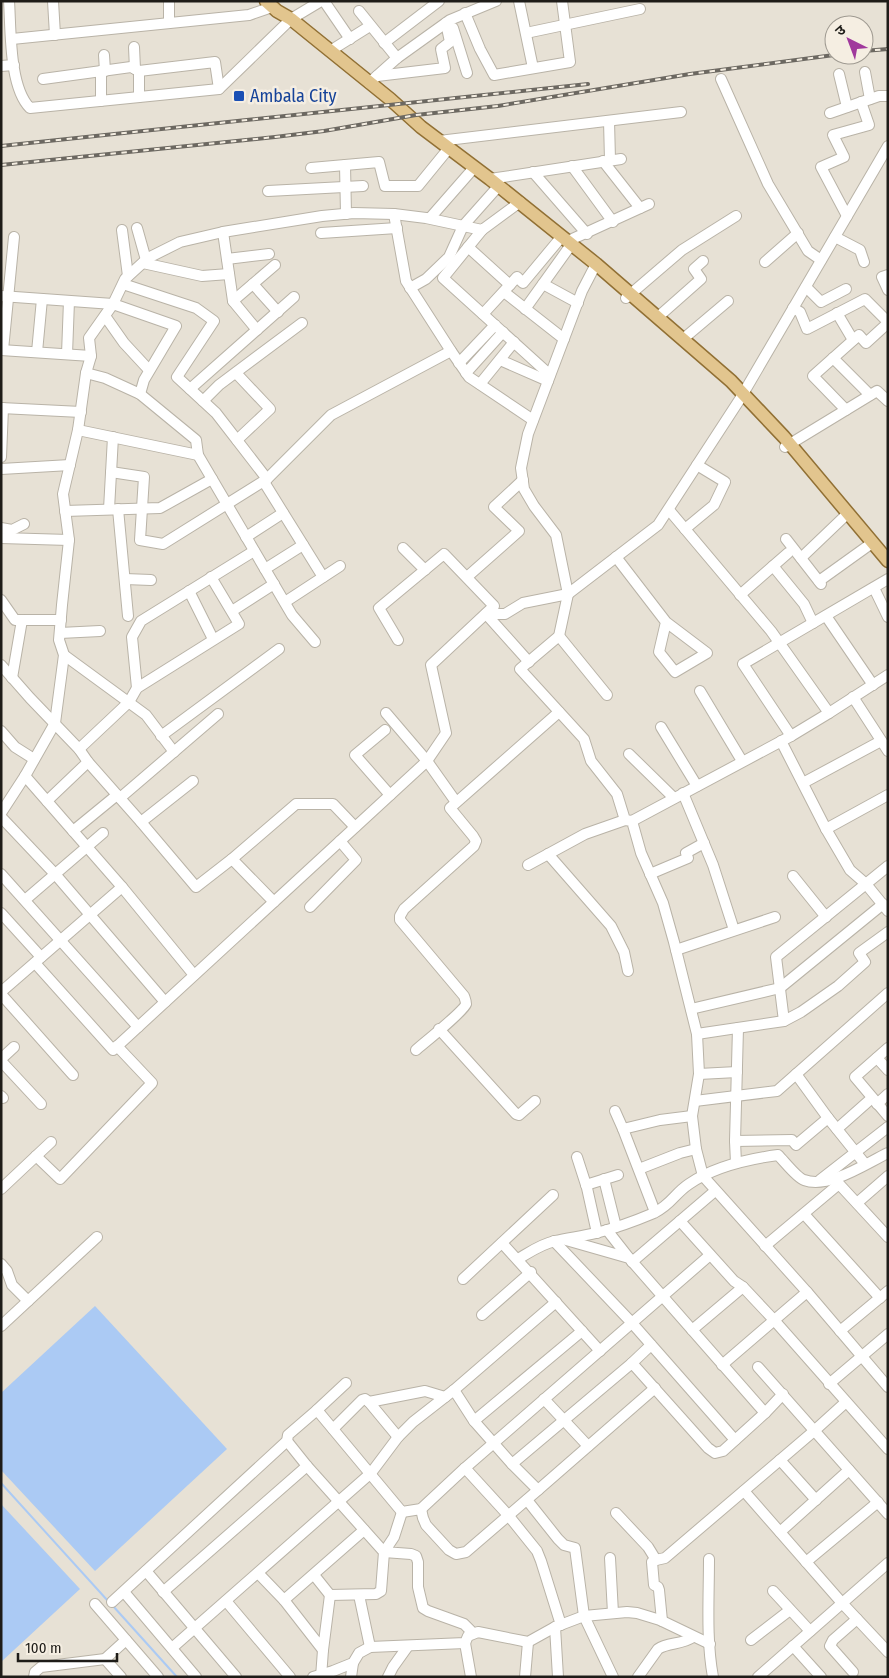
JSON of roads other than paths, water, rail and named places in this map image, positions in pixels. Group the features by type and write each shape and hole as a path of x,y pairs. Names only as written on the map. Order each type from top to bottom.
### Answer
{"main road":[{"path":"271,3 330,51 374,79 472,170 493,185"},
{"path":"447,147 595,267 742,396"},
{"path":"629,296 658,317 683,339 742,396 879,550 888,569"},
{"path":"787,446 845,516 879,550"}],"street":[{"path":"9,1 8,33 18,87 24,102 30,108 219,89 291,19 322,1 350,39"},
{"path":"53,1 55,35"},
{"path":"169,1 169,23"},
{"path":"384,43 427,5 440,1"},
{"path":"374,79 398,58 448,21 495,1"},
{"path":"519,1 534,68"},
{"path":"465,13 480,49 494,75 570,62 562,1"},
{"path":"8,33 55,35 249,15 271,3"},
{"path":"526,33 640,10"},
{"path":"359,11 398,58"},
{"path":"448,21 467,73"},
{"path":"374,79 445,68 441,49 450,42 448,21"},
{"path":"330,51 370,26"},
{"path":"134,47 139,97"},
{"path":"101,101 104,56"},
{"path":"43,79 131,67 137,70 215,62 219,89"},
{"path":"1,66 14,66"},
{"path":"847,216 821,167 844,157 833,135 869,125 865,72"},
{"path":"839,74 847,107"},
{"path":"721,78 768,184 808,251 821,260"},
{"path":"830,113 879,96 888,96"},
{"path":"311,168 379,162 385,186 418,186 447,147 609,121 681,112"},
{"path":"483,314 517,277 523,283 565,244 645,206 607,161 609,121"},
{"path":"486,614 505,614 522,603 568,594 658,525 742,396 888,146"},
{"path":"410,288 426,278 449,257 463,226 493,185 533,172 621,158"},
{"path":"345,165 346,214"},
{"path":"572,166 613,222"},
{"path":"430,218 472,170"},
{"path":"533,172 587,234"},
{"path":"268,191 363,186"},
{"path":"517,205 482,230 443,278 514,342 549,378"},
{"path":"3,806 25,776 55,723 64,655 59,640 69,540 63,494 78,430 86,373 91,356 89,338 113,304 125,280 144,262 180,242 223,232 346,214 394,214 430,218 482,230"},
{"path":"394,214 406,282 459,363 469,377 533,420"},
{"path":"629,296 682,250 736,216"},
{"path":"137,228 144,262"},
{"path":"321,233 397,228"},
{"path":"122,230 125,280"},
{"path":"223,232 233,301 256,330"},
{"path":"765,262 798,234"},
{"path":"14,237 5,296 2,350 91,356"},
{"path":"835,237 860,250 864,262"},
{"path":"525,309 543,284 565,244"},
{"path":"468,247 525,309 564,339"},
{"path":"227,259 269,254"},
{"path":"658,317 701,279 694,269 703,261"},
{"path":"144,262 202,276 229,274"},
{"path":"233,301 275,265"},
{"path":"595,267 578,303 533,420 521,468 524,489 556,535 568,594 558,636 520,669 584,739 591,761 617,794 663,903 697,1034 699,1074 692,1116 696,1149 703,1176 807,1292 888,1387"},
{"path":"888,275 882,277 888,290"},
{"path":"125,280 196,308 214,321 177,377 216,413 237,440 265,481 323,577"},
{"path":"253,284 278,312"},
{"path":"543,284 578,303"},
{"path":"806,287 821,302 846,289"},
{"path":"5,296 113,304 176,326 144,380 140,394"},
{"path":"190,389 294,297"},
{"path":"37,352 42,299"},
{"path":"793,308 800,312 807,329 865,299 888,323 866,343 859,335 814,376 846,410"},
{"path":"67,354 69,301"},
{"path":"683,339 728,301"},
{"path":"877,311 888,307"},
{"path":"837,313 853,340"},
{"path":"105,316 124,342 150,370"},
{"path":"203,401 219,385 302,323"},
{"path":"459,363 499,328"},
{"path":"466,373 499,328"},
{"path":"480,384 514,342"},
{"path":"111,472 144,477 140,540 163,544 265,481 331,415 451,351"},
{"path":"834,358 870,395"},
{"path":"500,360 549,378"},
{"path":"86,373 105,378 140,394 196,440 198,455 254,551 292,615 315,642"},
{"path":"236,373 270,410 237,440"},
{"path":"787,446 877,391 888,401"},
{"path":"1,457 2,408 80,412"},
{"path":"78,430 198,455"},
{"path":"113,437 111,472 114,509 125,579 128,616"},
{"path":"1,469 70,465"},
{"path":"685,529 714,505 725,482 697,465"},
{"path":"65,511 160,508 212,479"},
{"path":"467,578 519,531 494,507 523,480"},
{"path":"669,510 779,643 829,713"},
{"path":"246,537 283,513"},
{"path":"801,558 845,516"},
{"path":"1,528 12,530 24,524"},
{"path":"1,538 69,540"},
{"path":"786,539 820,582 879,550"},
{"path":"265,569 303,545"},
{"path":"403,548 425,570"},
{"path":"137,688 132,637 141,621 254,551"},
{"path":"740,595 788,553"},
{"path":"1,913 113,1050 427,761 446,733 431,665 494,606 444,554 379,608 398,640"},
{"path":"616,557 666,622 707,653 675,672 659,652 666,622"},
{"path":"285,602 340,566"},
{"path":"773,566 804,604 813,623"},
{"path":"79,749 129,702 137,688 239,624 211,577"},
{"path":"125,579 151,580"},
{"path":"791,736 743,664 888,579"},
{"path":"232,611 274,584"},
{"path":"874,588 888,617"},
{"path":"189,591 213,639"},
{"path":"1,600 15,620 60,620"},
{"path":"486,614 528,662"},
{"path":"826,616 873,685"},
{"path":"12,678 22,620"},
{"path":"60,633 100,631"},
{"path":"558,636 607,695"},
{"path":"161,736 279,649"},
{"path":"64,655 146,714 174,752"},
{"path":"1,665 79,749 88,762 196,887 296,804 333,804 355,827"},
{"path":"528,865 585,834 628,821 679,796 791,736 888,675"},
{"path":"700,691 742,761"},
{"path":"853,698 888,751"},
{"path":"416,1050 459,1014 466,1001 464,996 400,920 400,916 404,909 474,846 476,841 473,836 450,808 559,712"},
{"path":"386,713 427,761 456,802"},
{"path":"73,831 174,752 218,714"},
{"path":"661,727 697,786"},
{"path":"385,730 355,755 390,795"},
{"path":"1,731 15,747 34,760"},
{"path":"691,1010 780,988 885,903 850,870 826,829 781,741"},
{"path":"803,783 881,741"},
{"path":"628,754 679,796 704,843 734,930"},
{"path":"47,801 88,762"},
{"path":"25,776 122,887 194,975"},
{"path":"141,822 193,781"},
{"path":"826,829 888,795"},
{"path":"1,817 91,914 165,1002"},
{"path":"25,900 103,834"},
{"path":"310,907 356,860 340,841"},
{"path":"650,874 688,858 686,853 704,843"},
{"path":"548,854 612,926 624,952 628,971"},
{"path":"232,858 274,902"},
{"path":"784,1021 776,957 888,866"},
{"path":"1,874 138,1027"},
{"path":"793,876 826,917"},
{"path":"73,1075 1,993 122,887"},
{"path":"676,950 775,917"},
{"path":"697,1034 784,1021 801,1012 838,986 865,962 859,953 888,932"},
{"path":"694,1100 777,1091 888,993"},
{"path":"736,1163 734,1141 738,1028"},
{"path":"439,1029 516,1114 522,1113 535,1101"},
{"path":"36,1156 60,1179 152,1083 117,1046"},
{"path":"14,1047 1,1060 41,1104"},
{"path":"888,1048 855,1077 888,1116"},
{"path":"877,1058 888,1070"},
{"path":"699,1074 737,1072"},
{"path":"796,1074 865,1164"},
{"path":"837,1129 875,1101 888,1094"},
{"path":"615,1111 655,1212"},
{"path":"623,1129 660,1120 692,1116"},
{"path":"734,1141 792,1140 796,1145 828,1118"},
{"path":"817,1182 888,1127"},
{"path":"1,1189 49,1144 49,1168"},
{"path":"639,1169 680,1153 696,1149"},
{"path":"518,1259 538,1247 559,1240 607,1230 655,1212 671,1203 690,1183 746,1159 778,1155 802,1180 822,1182 850,1172 888,1153"},
{"path":"578,1157 586,1185 607,1230 630,1260 765,1414"},
{"path":"586,1185 618,1175"},
{"path":"857,1203 888,1176"},
{"path":"604,1179 607,1230"},
{"path":"765,1246 839,1184 887,1234"},
{"path":"630,1260 716,1191"},
{"path":"463,1279 553,1195"},
{"path":"804,1214 880,1298"},
{"path":"680,1221 734,1281 743,1287 774,1320 888,1449"},
{"path":"1,1326 97,1237"},
{"path":"559,1240 630,1260"},
{"path":"559,1240 735,1440"},
{"path":"502,1243 600,1351"},
{"path":"330,1595 376,1594 380,1591 384,1552 412,1510 465,1468 710,1255"},
{"path":"1,1264 7,1271 12,1286 28,1301"},
{"path":"482,1315 530,1272"},
{"path":"692,1330 743,1287"},
{"path":"840,1331 888,1291"},
{"path":"722,1365 807,1292"},
{"path":"172,1648 370,1473 398,1437 413,1422 450,1393 556,1302"},
{"path":"474,1420 582,1331"},
{"path":"829,1384 861,1356 886,1338"},
{"path":"512,1464 652,1345"},
{"path":"632,1363 711,1451 715,1453 723,1451 765,1414 783,1394"},
{"path":"758,1367 888,1514"},
{"path":"346,1383 288,1435 288,1441 307,1466 384,1552 416,1556 418,1562 418,1587 422,1605 428,1611 464,1624 473,1633"},
{"path":"317,1410 370,1473 412,1510 449,1550 456,1554 466,1552 655,1388"},
{"path":"369,1402 425,1391 450,1393 512,1464 538,1490"},
{"path":"333,1429 365,1399 398,1437"},
{"path":"544,1399 588,1446"},
{"path":"662,1621 660,1590 654,1585 652,1580 652,1562 665,1558 846,1402"},
{"path":"112,1602 288,1441"},
{"path":"780,1460 816,1500"},
{"path":"163,1592 307,1466"},
{"path":"465,1468 508,1515 537,1551 558,1626 558,1677"},
{"path":"780,1532 849,1470"},
{"path":"744,1491 842,1603 886,1648"},
{"path":"527,1500 558,1540 564,1545 575,1548 584,1616 613,1677"},
{"path":"806,1562 878,1502"},
{"path":"616,1513 645,1543 656,1560"},
{"path":"284,1600 364,1530"},
{"path":"610,1558 613,1614"},
{"path":"709,1559 710,1644 713,1677"},
{"path":"759,1676 888,1562"},
{"path":"146,1571 236,1677"},
{"path":"258,1573 284,1600 320,1668 333,1671 353,1663"},
{"path":"314,1575 330,1595 320,1668"},
{"path":"773,1590 810,1631"},
{"path":"124,1592 196,1677"},
{"path":"359,1595 370,1647"},
{"path":"226,1601 290,1677"},
{"path":"95,1604 158,1677"},
{"path":"751,1640 790,1610"},
{"path":"471,1677 464,1643 467,1637 473,1633 478,1632 528,1642 558,1626 584,1616 638,1613 662,1621 710,1644"},
{"path":"852,1672 830,1646 833,1640 857,1619"},
{"path":"638,1677 662,1646 686,1641 693,1637"},
{"path":"34,1677 35,1672 41,1667 105,1659 126,1640"},
{"path":"525,1677 528,1642"},
{"path":"351,1677 353,1663 359,1653 370,1647 464,1643"},
{"path":"388,1677 408,1646"},
{"path":"793,1646 821,1677"},
{"path":"105,1659 121,1677"}],"water":[{"path":"95,1306 227,1449 95,1571 1,1470 1,1393"},
{"path":"1,1504 80,1589 1,1662"}],"waterway":[{"path":"1,1483 108,1601"},
{"path":"113,1606 177,1677"}],"railway":[{"path":"874,50 888,49"},
{"path":"1,165 324,131 416,115 498,106 690,74 824,56"},
{"path":"1,146 588,84"}],"place":[{"name":"Ambala City","path":"239,96"}]}
